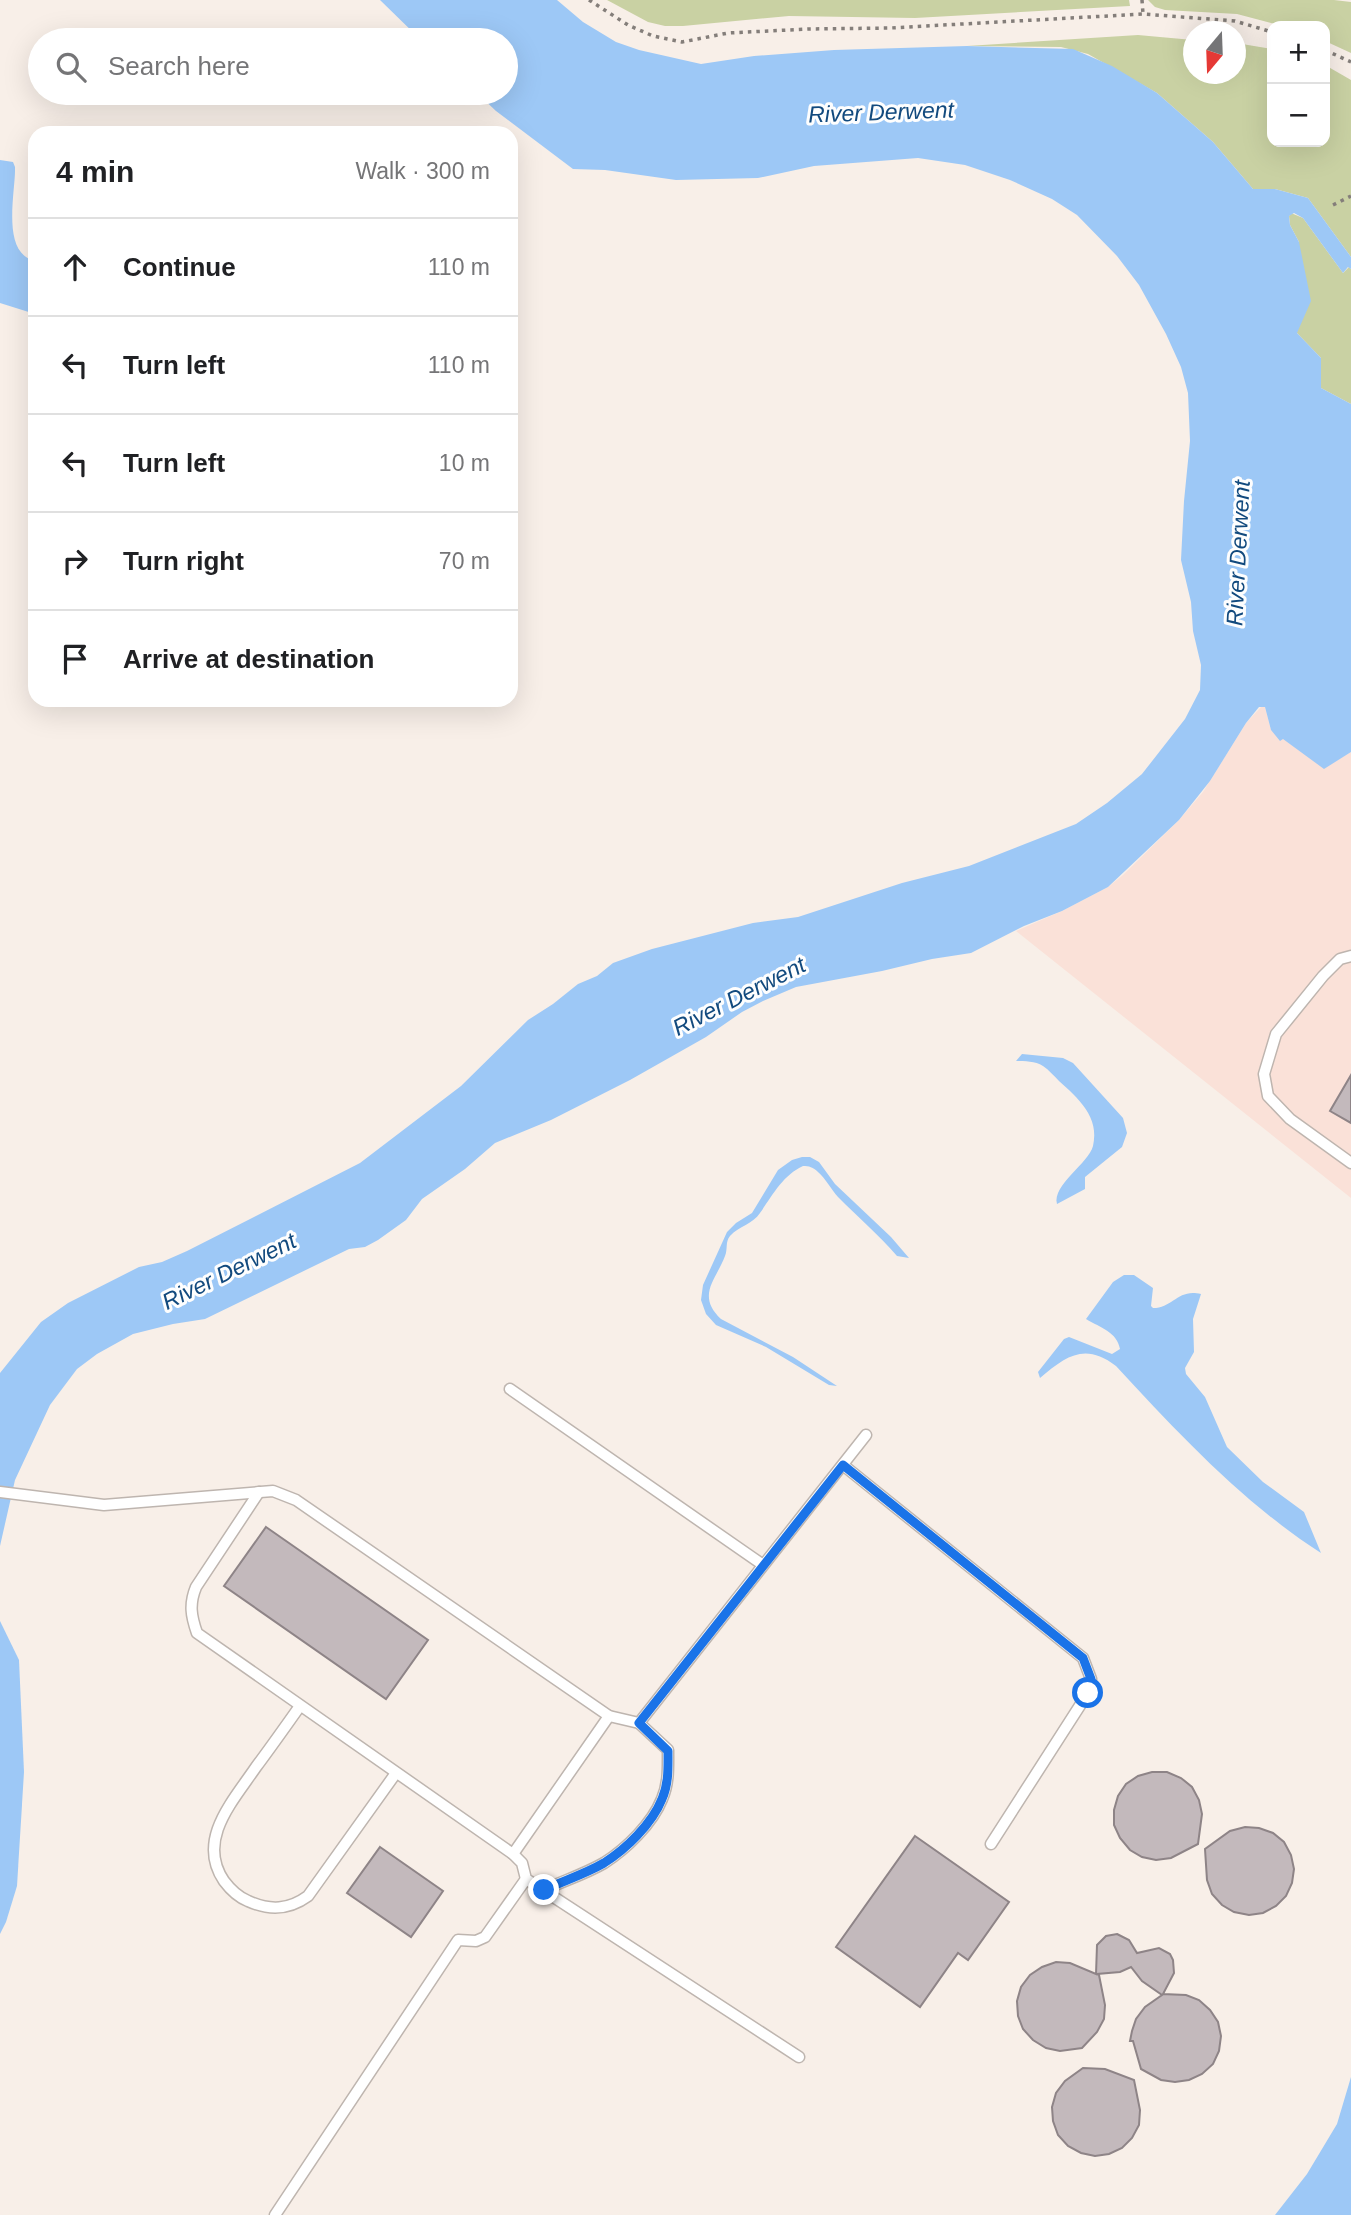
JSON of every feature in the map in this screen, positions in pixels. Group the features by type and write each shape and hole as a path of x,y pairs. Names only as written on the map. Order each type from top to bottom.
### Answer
{"lane":[{"path":"1351,956 1340,959 1323,976 1276,1034 1264,1074 1268,1096 1290,1119 1351,1163"},
{"path":"510,1390 763,1565"},
{"path":"639,1723 866,1435"},
{"path":"843,1465 1083,1658 1091,1679 1088,1693 991,1843"},
{"path":"0,1492 104,1504 151,1503 273,1491 296,1500 609,1716 639,1723 668,1751 668,1775 662,1800 629,1843 603,1863 544,1890"},
{"path":"259,1492 196,1587 191,1599 191,1616 197,1633 513,1854 522,1863 526,1879 799,2057"},
{"path":"300,1706 220,1820 212,1852 218,1871 230,1889 246,1900 262,1906 279,1908 296,1905 308,1896 396,1773"},
{"path":"513,1854 609,1716"},
{"path":"275,2215 458,1940 476,1941 485,1937 526,1879"}],"path":[{"path":"589,0 628,26 653,36 682,42 728,33 890,29 1143,14 1235,21 1267,31"},
{"path":"1142,0 1143,14"},
{"path":"1330,52 1351,62"},
{"path":"1333,205 1351,196"}],"shaded area":[{"path":"1262,706 1265,707 1271,730 1324,768 1351,752 1351,1198 1016,931 1108,887 1123,875 1179,820 1203,792 1246,723"}],"green space":[{"path":"607,0 1129,0 1130,6 915,18 789,16 665,26 648,22"},
{"path":"1148,0 1351,2 1351,53 1330,43 1330,21 1267,22 1237,14 1165,10 1155,7"},
{"path":"1138,35 1183,39 1183,84 1246,84 1246,45 1267,48 1267,147 1330,147 1330,68 1351,80 1351,257 1308,198 1275,189 1253,189 1213,142 1157,93 1088,54 1061,47 967,46"},
{"path":"1291,213 1303,218 1343,273 1349,267 1351,269 1351,404 1321,388 1321,358 1297,333 1299,242 1290,225"}],"water":[{"name":"River Derwent","path":"380,0 557,0 583,22 616,42 701,64 754,56 834,50 967,46 1073,49 1112,66 1157,93 1213,142 1253,189 1275,189 1308,198 1351,257 1351,269 1348,267 1343,273 1303,218 1294,213 1289,216 1290,225 1299,242 1311,301 1297,333 1321,358 1321,388 1351,404 1351,752 1324,769 1283,739 1280,741 1271,730 1265,707 1259,707 1210,781 1179,820 1108,887 971,953 796,987 763,1001 630,1080 551,1120 495,1143 465,1169 422,1199 406,1220 365,1247 349,1249 205,1319 133,1334 97,1354 77,1369 50,1405 15,1480 0,1546 0,1373 41,1322 68,1303 139,1267 162,1262 187,1251 360,1163 461,1086 528,1020 613,963 652,949 753,923 798,917 902,883 969,866 1076,824 1142,774 1185,719 1200,690 1201,665 1181,560 1190,441 1188,393 1181,367 1139,285 1117,256 1077,215 1052,199 1010,180 965,165 918,158 814,166 758,178 676,180 605,170 573,169 490,105 518,105 518,28 409,28"},
{"path":"0,160 13,162 15,167 12,220 17,246 28,258 28,312 0,303"},
{"path":"1022,1054 1063,1058 1073,1063 1123,1118 1127,1133 1122,1147 1085,1177 1085,1189 1057,1204 1060,1189 1090,1153 1093,1146 1093,1126 1080,1101 1047,1069 1037,1063 1016,1061"},
{"path":"810,1157 819,1162 835,1184 891,1237 909,1258 897,1256 838,1197 818,1172 803,1166 784,1180 757,1217 730,1236 725,1256 710,1288 710,1302 721,1319 793,1357 837,1386 829,1385 766,1347 716,1325 706,1314 701,1300 703,1285 727,1232 752,1213 778,1170 792,1160"},
{"path":"1124,1275 1134,1275 1153,1288 1153,1308 1166,1305 1187,1294 1201,1294 1193,1319 1194,1352 1185,1368 1186,1374 1205,1397 1227,1447 1263,1482 1304,1512 1321,1553 1238,1490 1116,1366 1105,1359 1085,1353 1076,1355 1058,1363 1040,1378 1038,1372 1064,1339 1069,1337 1112,1354 1120,1349 1112,1334 1086,1319 1113,1282"},
{"path":"0,1621 19,1660 24,1772 17,1886 0,1934"},
{"path":"1351,2077 1351,2215 1275,2215 1307,2174 1337,2124"}],"building":[{"path":"1351,1075 1351,1123 1330,1111"},
{"path":"266,1527 428,1640 386,1699 224,1586"},
{"path":"1167,1772 1192,1787 1202,1814 1198,1844 1171,1858 1156,1860 1142,1857 1130,1850 1114,1825 1118,1796 1126,1784 1138,1776"},
{"path":"1245,1827 1273,1833 1284,1842 1294,1869 1286,1896 1263,1913 1249,1915 1234,1912 1222,1905 1212,1894 1207,1880 1205,1849 1230,1831"},
{"path":"915,1836 1009,1902 968,1960 958,1953 920,2007 836,1947"},
{"path":"380,1847 443,1891 411,1937 347,1893"},
{"path":"1117,1934 1129,1940 1137,1953 1159,1948 1170,1954 1174,1973 1163,1994 1186,1995 1199,2000 1218,2022 1221,2036 1219,2051 1213,2064 1202,2074 1175,2082 1161,2080 1141,2069 1133,2041 1130,2041 1132,2031 1136,2019 1145,2007 1162,1995 1142,1981 1131,1967 1120,1972 1097,1974 1105,2005 1104,2019 1097,2032 1082,2048 1060,2051 1046,2048 1033,2040 1023,2029 1018,2016 1017,2001 1021,1987 1030,1975 1056,1962 1070,1963 1096,1974 1097,1945 1106,1936"},
{"path":"1083,2068 1105,2069 1134,2080 1140,2110 1139,2125 1122,2148 1109,2154 1095,2156 1068,2146 1058,2135 1053,2121 1052,2107 1056,2093 1065,2081"}],"route":[{"path":"544,1890 603,1863 629,1843 650,1818 662,1800 668,1775 668,1751 639,1723 843,1465 1083,1658 1091,1679 1088,1693"}]}
